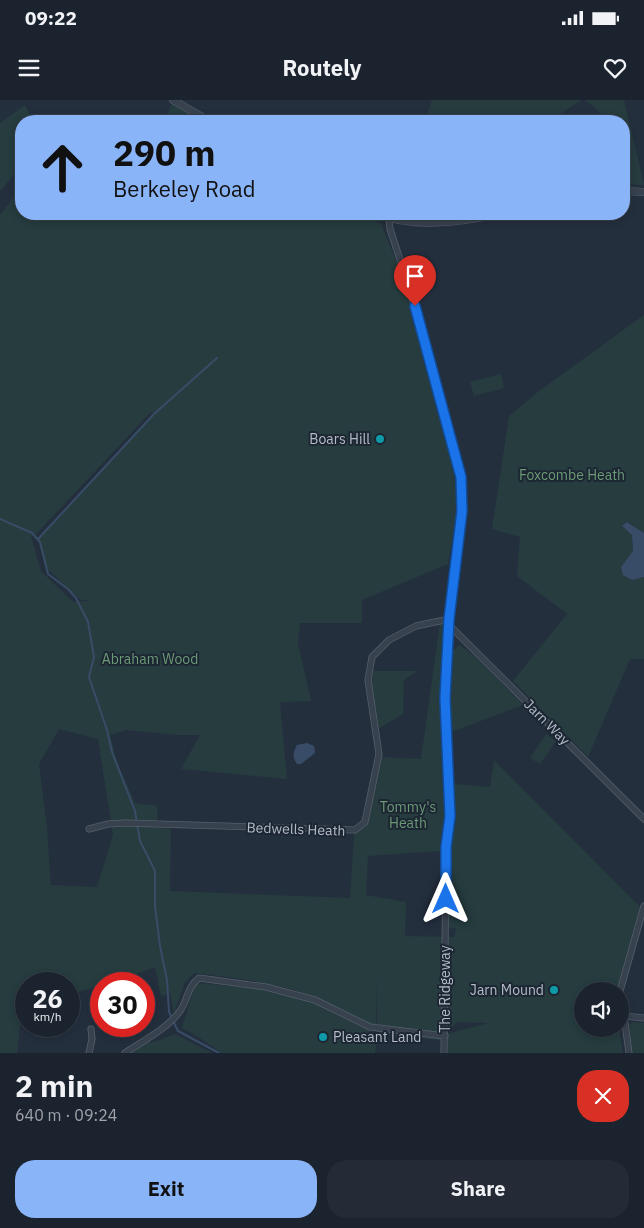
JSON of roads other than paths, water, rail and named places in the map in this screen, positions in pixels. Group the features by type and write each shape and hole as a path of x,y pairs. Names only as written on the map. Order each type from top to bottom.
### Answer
{"street":[{"path":"173,100 199,115"},
{"path":"630,191 644,192"},
{"name":"The Ridgeway","path":"389,220 394,242 410,287 461,477 462,511 449,622 445,698 450,816 446,847 444,1053"},
{"path":"401,220 418,223 438,223 466,220"},
{"name":"Jarn Way","path":"449,622 644,819"},
{"name":"Bedwells Heath","path":"88,829 108,824 126,823 355,830 365,822 379,754 368,680 372,657 389,640 416,626 449,622"},
{"path":"623,982 644,906"},
{"path":"125,1053 159,1032 180,1011 191,984 199,978 266,987 315,1000 370,1027 445,1036"},
{"path":"629,1015 644,1018"},
{"path":"89,1053 92,1037"},
{"path":"626,1037 629,1053"}],"water":[{"path":"627,522 644,533 644,577 632,580 623,575 621,567 633,551 632,535 622,526"},
{"path":"307,743 314,746 315,753 301,764 297,764 294,752 297,745"}],"waterway":[{"path":"38,539 154,414 217,358"},
{"path":"0,519 32,533 40,542 48,574 68,589 76,598 88,622 94,657 89,677 107,730 112,752 135,811 140,841 155,871 155,906 167,980 169,1012 178,1031 219,1053"}],"place":[{"name":"Boars Hill","path":"380,439"},
{"name":"Jarn Mound","path":"554,990"},
{"name":"Pleasant Land","path":"323,1037"}],"park label":[{"name":"Foxcombe Heath","path":"572,475"},
{"name":"Abraham Wood","path":"150,659"},
{"name":"Tommy's Heath","path":"408,816"}]}
